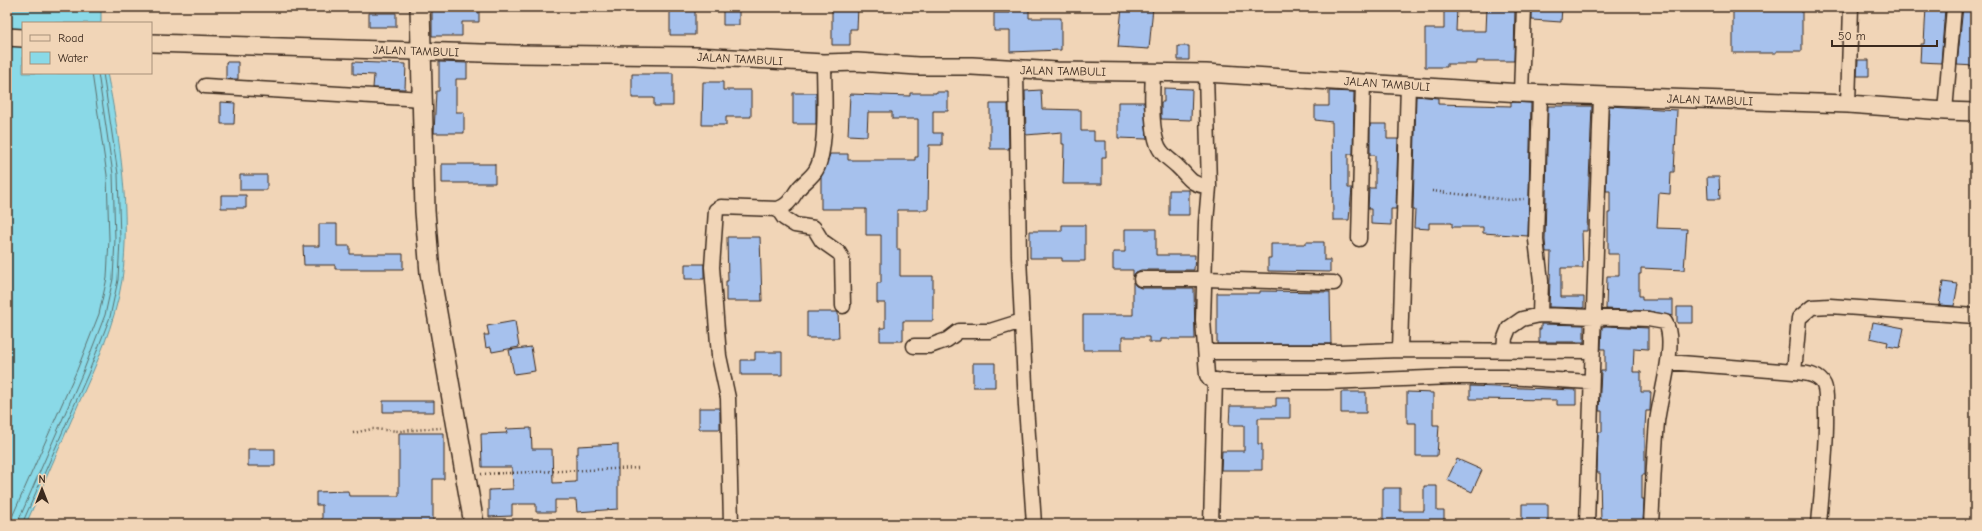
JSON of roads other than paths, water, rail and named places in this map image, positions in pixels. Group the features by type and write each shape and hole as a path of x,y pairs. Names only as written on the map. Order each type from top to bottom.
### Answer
{"main road":[{"path":"420,7 425,211 430,273 474,524"}],"street":[{"path":"1521,94 1524,7"},
{"path":"1848,104 1851,7"},
{"path":"1945,111 1954,7"},
{"path":"7,37 22,38"},
{"name":"JALAN TAMBULI","path":"152,43 420,51 696,56 824,63 857,62 1016,70 1206,73 1363,82 1521,94 1848,104 1975,112"},
{"path":"732,524 728,398 718,356 712,267 716,210 721,207 778,208 786,206 804,181 816,171 819,163 824,128 824,63"},
{"path":"1016,70 1019,257 1034,524"},
{"path":"1153,72 1152,104 1156,139 1161,151 1178,166 1192,184 1209,187"},
{"path":"1206,73 1209,187 1206,222 1203,320 1207,375 1209,379 1229,382 1327,382 1453,377 1505,377 1591,382"},
{"path":"1359,239 1363,82"},
{"path":"1400,350 1408,85"},
{"path":"205,86 423,99"},
{"path":"1540,94 1536,240 1541,281 1540,316"},
{"path":"1587,524 1601,96"},
{"path":"778,208 784,218 795,225 814,228 822,241 840,253 842,258 842,306"},
{"path":"1141,279 1334,282"},
{"path":"1794,372 1799,318 1812,307 1830,306 1975,316"},
{"path":"1504,350 1506,332 1509,328 1522,319 1540,316 1594,317 1656,319 1665,322 1668,331 1668,362 1657,420 1651,524"},
{"path":"914,346 930,346 947,340 959,332 990,331 1022,321"},
{"path":"1206,352 1339,352 1400,350 1592,351"},
{"path":"1668,362 1807,373 1815,377 1824,385 1826,422 1820,524"},
{"path":"1211,524 1215,380"}],"water":[{"path":"7,7 101,7 101,22 22,22 22,74 107,74 116,123 123,176 125,229 122,280 119,296 110,328 98,359 26,524 7,524"}]}
